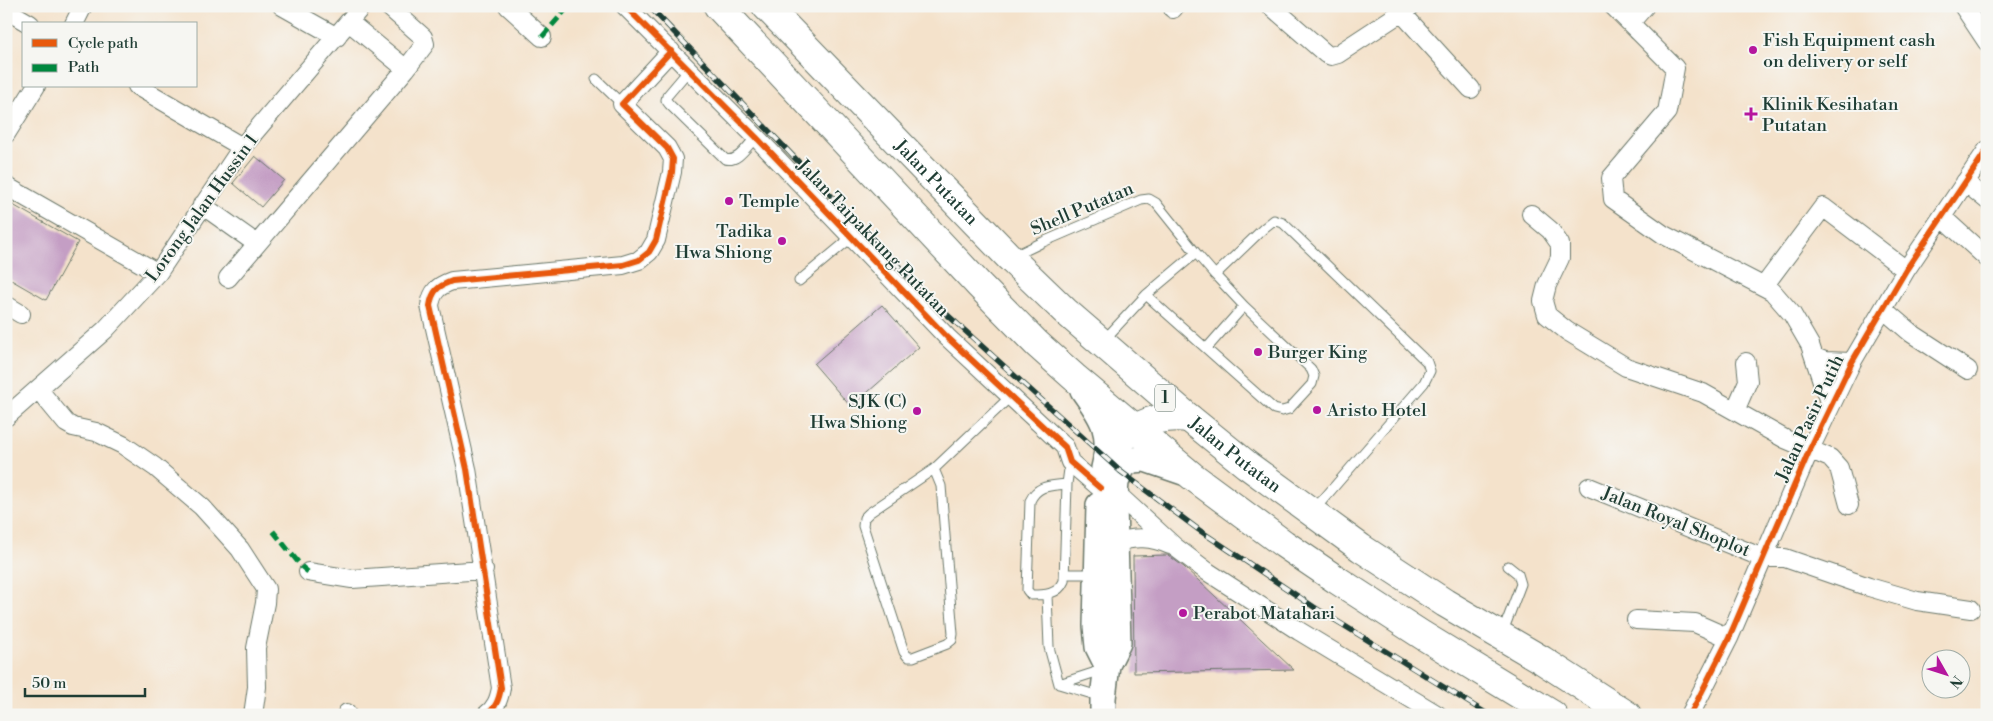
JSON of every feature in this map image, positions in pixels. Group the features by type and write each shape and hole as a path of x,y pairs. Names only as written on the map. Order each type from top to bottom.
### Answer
{"highway":[{"name":"1","path":"718,6 980,286 1037,344 1074,378 1192,476 1337,580 1422,635 1553,715"},
{"name":"Jalan Putatan","path":"772,9 1010,258 1065,311 1189,418 1247,465 1361,548 1445,603 1542,660 1627,715"},
{"path":"1037,344 1048,342 1058,335 1065,325 1065,311"},
{"path":"1107,458 1113,448 1135,428 1172,416 1189,418"},
{"path":"1520,695 1542,660"}],"main road":[{"path":"1074,378 1097,409 1108,432 1107,490 1098,574 1098,647 1107,665"},
{"path":"1107,490 1116,482 1123,466 1132,460 1145,459 1158,462 1192,476"},
{"path":"1103,706 1107,665 1118,644 1116,543 1107,490"}],"street":[{"path":"75,22 84,6"},
{"path":"282,6 337,37"},
{"name":"Lorong Jalan Hussin 1","path":"6,418 105,330 158,273 242,147 362,6"},
{"path":"228,278 406,69 425,44 424,37 388,6"},
{"path":"508,6 542,37"},
{"name":"Jalan Taipakkung Putatan","path":"625,6 756,138 947,337 1065,447 1070,462 1107,490 1175,547"},
{"path":"1271,6 1326,54 1331,56 1338,54 1406,9 1471,89"},
{"path":"1613,6 1675,68 1667,112 1611,178 1613,199 1664,235 1772,291 1792,314 1815,358 1830,405"},
{"path":"1630,22 1645,6"},
{"path":"6,10 27,22"},
{"path":"1967,12 1987,31"},
{"path":"1967,12 1987,42"},
{"path":"349,22 406,69"},
{"path":"486,715 499,700 502,688 468,469 430,306 432,295 440,285 452,281 623,264 639,260 648,252 656,240 672,172 673,159 667,148 622,104 671,51"},
{"path":"6,134 35,88"},
{"path":"140,88 242,147"},
{"name":"Jalan Pasir Putih","path":"1690,715 1729,638 1810,449 1852,362 1906,270 1987,150"},
{"path":"1965,182 1987,200"},
{"path":"6,186 158,273"},
{"path":"202,205 257,244"},
{"path":"1764,286 1823,207 1906,270"},
{"path":"1531,214 1550,230 1560,244 1560,258 1547,285 1543,301 1547,315 1567,331 1626,366 1703,393 1785,439 1830,458 1840,468 1849,505"},
{"path":"1942,218 1987,258"},
{"path":"1883,309 1911,333 1968,370"},
{"path":"1815,358 1838,362 1852,362"},
{"path":"1736,410 1748,382 1746,362"},
{"path":"38,388 66,423 73,427 96,432 123,445 155,467 202,507 240,549 266,589 266,603 256,648 256,687 253,715"},
{"name":"Jalan Royal Shoplot","path":"1589,487 1763,558 1785,558 1869,587 1917,601 1972,609"},
{"path":"1116,543 1130,538 1143,538 1155,539 1175,547 1208,572 1299,631 1438,715"},
{"path":"308,572 352,578 484,570"},
{"path":"1636,620 1695,623 1729,638"}],"lane":[{"path":"689,70 668,96 666,100 668,104 725,159 731,161 736,159 756,138"},
{"path":"596,80 622,104"},
{"name":"Shell Putatan","path":"1010,258 1141,200 1149,200 1156,204 1196,253 1244,306 1311,369 1314,376 1312,384 1289,409 1282,411 1274,409 1146,295"},
{"path":"1215,275 1274,220 1283,223 1427,362 1430,372 1424,383 1312,512"},
{"path":"799,281 852,237"},
{"path":"1102,342 1146,295 1196,253"},
{"path":"1207,348 1244,306"},
{"path":"934,469 941,486 953,634 952,640 947,644 913,657 908,657 904,652 863,526 864,518 869,512 934,469 1010,397"},
{"path":"1067,484 1041,488 1033,493 1030,501 1028,590 1031,595 1047,594 1058,590 1063,585 1065,574 1067,484 1070,462"},
{"path":"1501,636 1521,584 1518,574 1508,566"},
{"path":"1065,574 1098,574"},
{"path":"1047,594 1049,647 1059,684"},
{"path":"1059,684 1093,673 1107,665"},
{"path":"1059,684 1085,691 1103,706"}],"building":[{"path":"255,156 284,180 261,207 233,183"},
{"path":"6,201 78,242 46,300 6,277"},
{"path":"882,305 919,347 851,407 814,364"},
{"name":"Perabot Matahari","path":"1168,555 1184,567 1294,670 1134,673 1133,556"}],"railway":[{"path":"649,6 931,300 1120,471 1199,530 1314,607 1489,715"}],"marked path":[{"path":"542,37 569,6"},
{"path":"273,531 308,572"}],"cycle path":[{"path":"625,6 756,137 947,337 1065,447 1070,462 1100,488"},
{"path":"486,715 497,703 501,688 467,469 430,306 432,296 436,290 452,281 623,265 639,260 649,252 656,240 672,172 673,159 667,148 622,104 671,51"},
{"path":"1690,715 1729,638 1810,449 1852,362 1906,270 1987,150"}],"place":[{"name":"Fish Equipment cash on delivery or self","path":"1753,50"},
{"name":"Klinik Kesihatan Putatan","path":"1751,114"},
{"name":"Temple","path":"729,201"},
{"name":"Tadika Hwa Shiong","path":"782,241"},
{"name":"Burger King","path":"1258,352"},
{"name":"Aristo Hotel","path":"1317,410"},
{"name":"SJK (C) Hwa Shiong","path":"917,411"},
{"name":"Perabot Matahari","path":"1183,613"}]}
